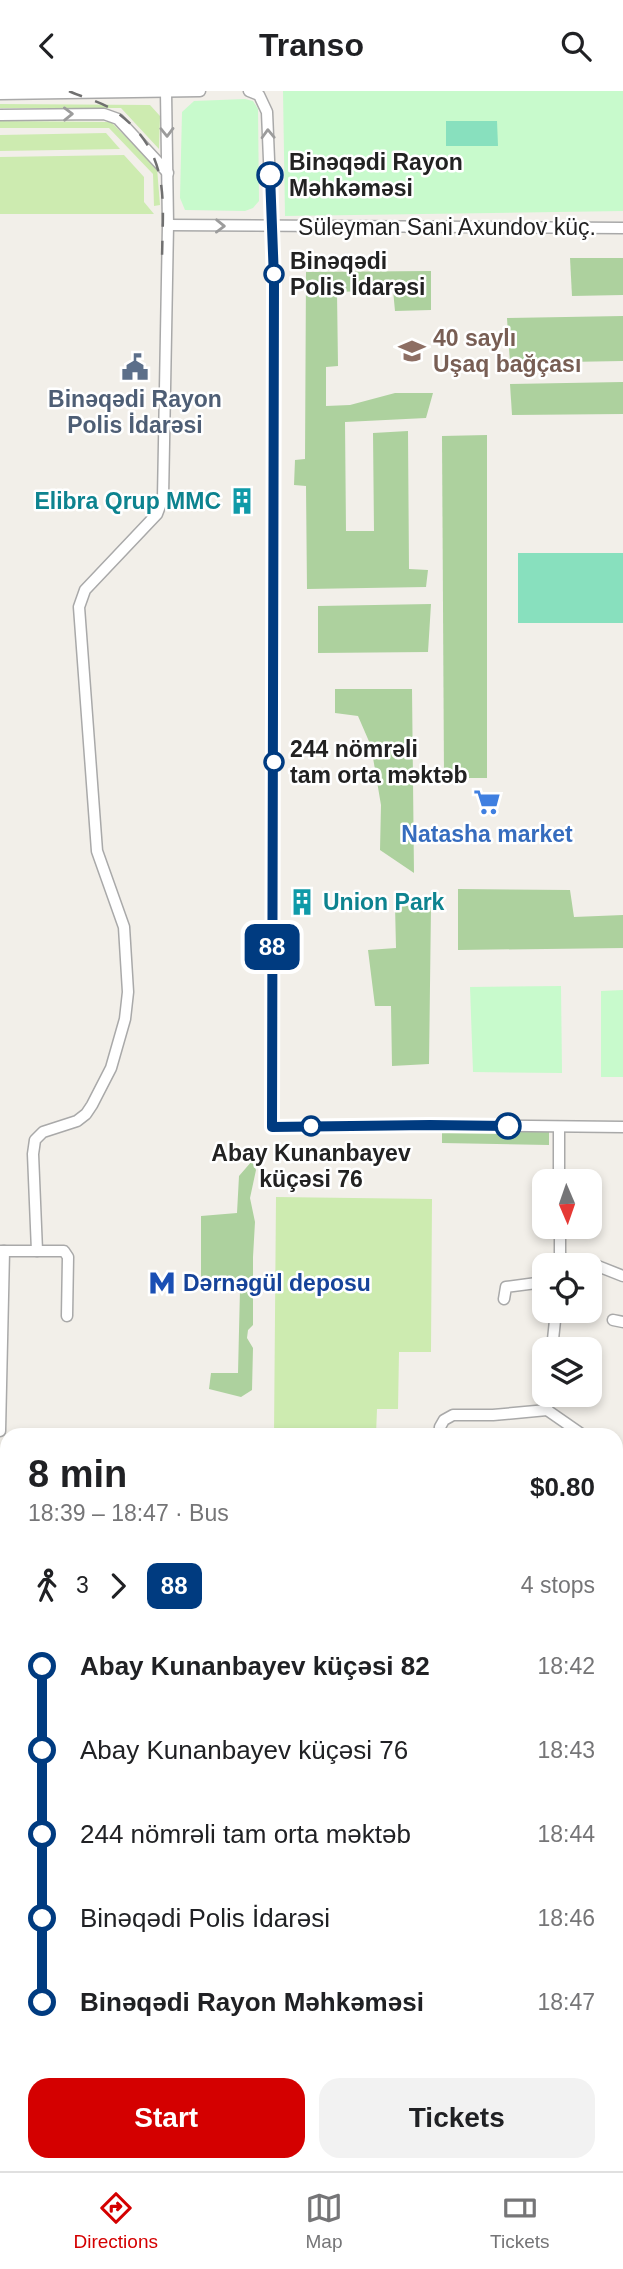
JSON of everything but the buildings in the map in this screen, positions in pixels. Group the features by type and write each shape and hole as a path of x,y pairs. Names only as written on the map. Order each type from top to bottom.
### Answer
{"street":[{"path":"0,94 200,91"},
{"path":"249,91 259,95 267,112 272,226 272,1127 623,1127"},
{"path":"37,1251 33,1154 35,1140 43,1132 77,1121 86,1114 111,1068 125,1019 128,992 124,927 97,851 79,607 85,590 157,514 163,498 168,225 166,92"},
{"path":"0,115 111,116 117,119 168,173"},
{"name":"Süleyman Sani Axundov küç.","path":"168,225 623,228"},
{"path":"559,1127 559,1169"},
{"path":"0,1428 2,1251 64,1251 68,1257 66,1316"},
{"path":"602,1268 623,1276"},
{"path":"504,1299 506,1287 532,1284"},
{"path":"440,1428 444,1420 453,1415 493,1415 547,1410 573,1428"}],"green space":[{"path":"283,91 623,91 623,211 285,216"},
{"path":"194,101 253,101 258,109 259,201 253,208 245,211 185,210 180,198 182,112"},
{"path":"0,104 150,105 160,116 159,149 121,108 0,108"},
{"path":"0,121 111,122 157,168 160,205 154,206 153,174 109,128 0,128"},
{"path":"446,121 497,121 498,146 446,146"},
{"path":"106,133 120,149 0,151 0,135"},
{"path":"124,155 144,177 144,202 154,214 0,214 0,157"},
{"path":"570,258 623,258 623,295 572,296"},
{"path":"431,271 431,310 395,311 393,290 337,292 338,366 326,367 326,406 350,405 395,393 433,393 426,418 345,422 346,531 374,531 373,433 408,431 409,569 428,570 426,587 307,589 306,486 294,485 295,460 305,459 306,272"},
{"path":"623,316 623,361 510,363 507,318"},
{"path":"623,382 623,414 512,415 510,384"},
{"path":"487,435 487,778 444,778 442,436"},
{"path":"518,553 623,553 623,623 518,623"},
{"path":"431,604 428,652 318,653 318,606"},
{"path":"335,689 412,689 414,873 380,850 381,805 371,746 358,716 335,713"},
{"path":"458,889 570,890 574,917 623,915 623,948 458,950"},
{"path":"395,905 431,907 429,1064 392,1066 391,1006 375,1006 368,950 396,948"},
{"path":"561,986 562,1073 473,1072 470,987"},
{"path":"623,990 623,1077 601,1077 601,991"},
{"path":"442,1127 549,1128 549,1145 442,1143"},
{"path":"252,1161 256,1170 250,1198 255,1222 253,1325 248,1330 247,1338 253,1348 252,1390 241,1397 209,1389 211,1373 238,1373 240,1289 201,1287 201,1216 237,1213 239,1176"},
{"path":"276,1197 432,1199 431,1352 399,1352 398,1409 377,1409 376,1428 274,1428"}],"railway":[{"path":"69,91 114,110 136,130 148,147 161,182 162,264"}],"bus line":[{"name":"88","path":"270,175 274,279 272,1127 508,1126"}],"place":[{"name":"Binəqədi Rayon Məhkəməsi","path":"270,175"},
{"name":"Binəqədi Polis İdarəsi","path":"274,274"},
{"name":"40 saylı Uşaq bağçası","path":"412,351"},
{"name":"Binəqədi Rayon Polis İdarəsi","path":"135,367"},
{"name":"Elibra Qrup MMC","path":"242,501"},
{"name":"244 nömrəli tam orta məktəb","path":"274,762"},
{"name":"Natasha market","path":"487,802"},
{"name":"Union Park","path":"302,902"},
{"name":"Abay Kunanbayev küçəsi 76","path":"311,1126"},
{"name":"Dərnəgül deposu","path":"162,1283"}]}
